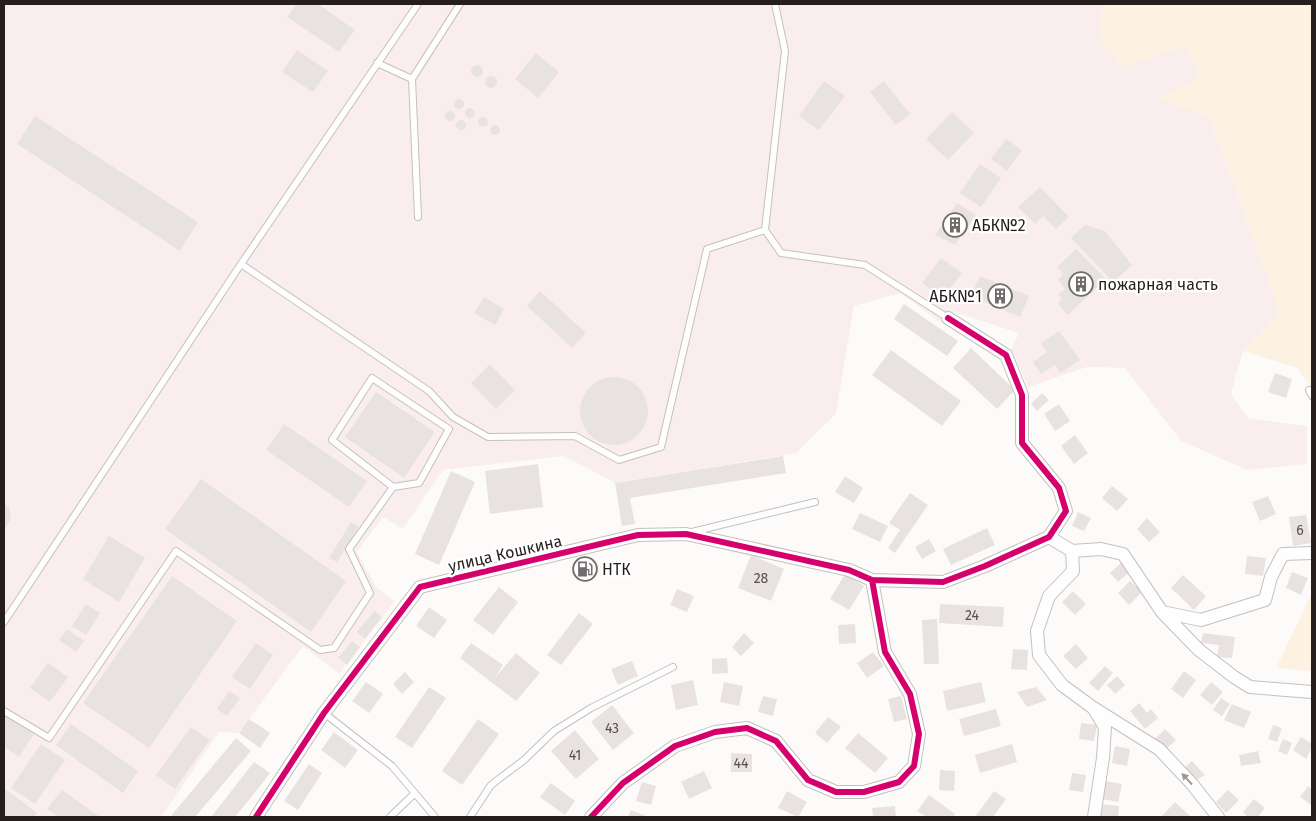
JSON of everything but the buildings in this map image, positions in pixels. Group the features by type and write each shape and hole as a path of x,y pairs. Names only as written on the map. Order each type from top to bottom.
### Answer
{"street":[{"path":"591,817 623,783 675,746 715,732 747,728 776,740 808,780 836,792 864,792 899,782 914,766 919,734 910,694 885,652 876,592 872,580 943,582 985,566 1049,536 1066,511 1058,488 1022,443 1022,395 1006,355 948,318"},
{"name":"улица Кошкина","path":"256,817 324,713 420,587 638,535 686,534 849,570 872,580"},
{"path":"1049,536 1072,552 1101,549 1123,554 1162,612 1199,650 1250,687 1312,692"},
{"path":"1072,552 1073,572 1049,596 1037,631 1039,655 1062,685 1092,707 1159,749 1192,784 1218,817"},
{"path":"1162,612 1201,620 1265,600 1271,577 1283,554 1312,553"},
{"path":"1092,707 1105,727 1103,758 1094,817"}],"lane":[{"path":"4,622 241,264 418,4"},
{"path":"418,217 412,79 460,4"},
{"path":"775,4 785,51 765,230 781,253 864,265 948,318"},
{"path":"377,63 412,79"},
{"path":"241,264 429,391 453,417 488,437 575,436 619,460 661,447 707,249 765,230"},
{"path":"4,711 49,738 176,551 320,650 334,648 370,593 349,549 393,486 419,483 448,428 372,378 332,440 393,486"},
{"path":"686,534 816,502"},
{"path":"470,817 491,785 524,760 554,731 591,708 673,667"},
{"path":"324,713 392,766 435,817"},
{"path":"390,817 415,793"}],"shaded area":[{"path":"4,4 1102,4 1101,42 1187,45 1200,78 1161,98 1210,118 1280,312 1243,351 1231,394 1248,418 1307,426 1307,464 1247,470 1181,441 1125,368 1087,367 1028,387 1011,349 1019,333 954,312 943,324 900,293 854,306 836,414 796,453 615,483 564,456 443,470 403,529 383,517 357,552 376,587 395,601 339,674 303,646 239,733 219,732 161,817 4,817"},
{"path":"1102,4 1312,4 1312,388 1297,368 1243,351 1280,312 1210,118 1160,98 1200,78 1187,45 1123,67 1101,42"},
{"path":"1312,593 1312,671 1276,668"}],"cycle path":[{"path":"256,817 324,713 420,587 638,535 686,534 849,570 872,580 943,582 985,566 1049,537 1066,511 1059,488 1022,443 1022,395 1006,355 948,318"},
{"path":"591,817 623,783 675,746 715,732 747,728 776,741 808,780 836,792 864,792 899,782 914,766 919,734 910,694 885,652 872,580"}],"place":[{"name":"АБК№2","path":"955,225"},
{"name":"пожарная часть","path":"1081,284"},
{"name":"АБК№1","path":"1000,296"},
{"name":"НТК","path":"585,569"}]}
